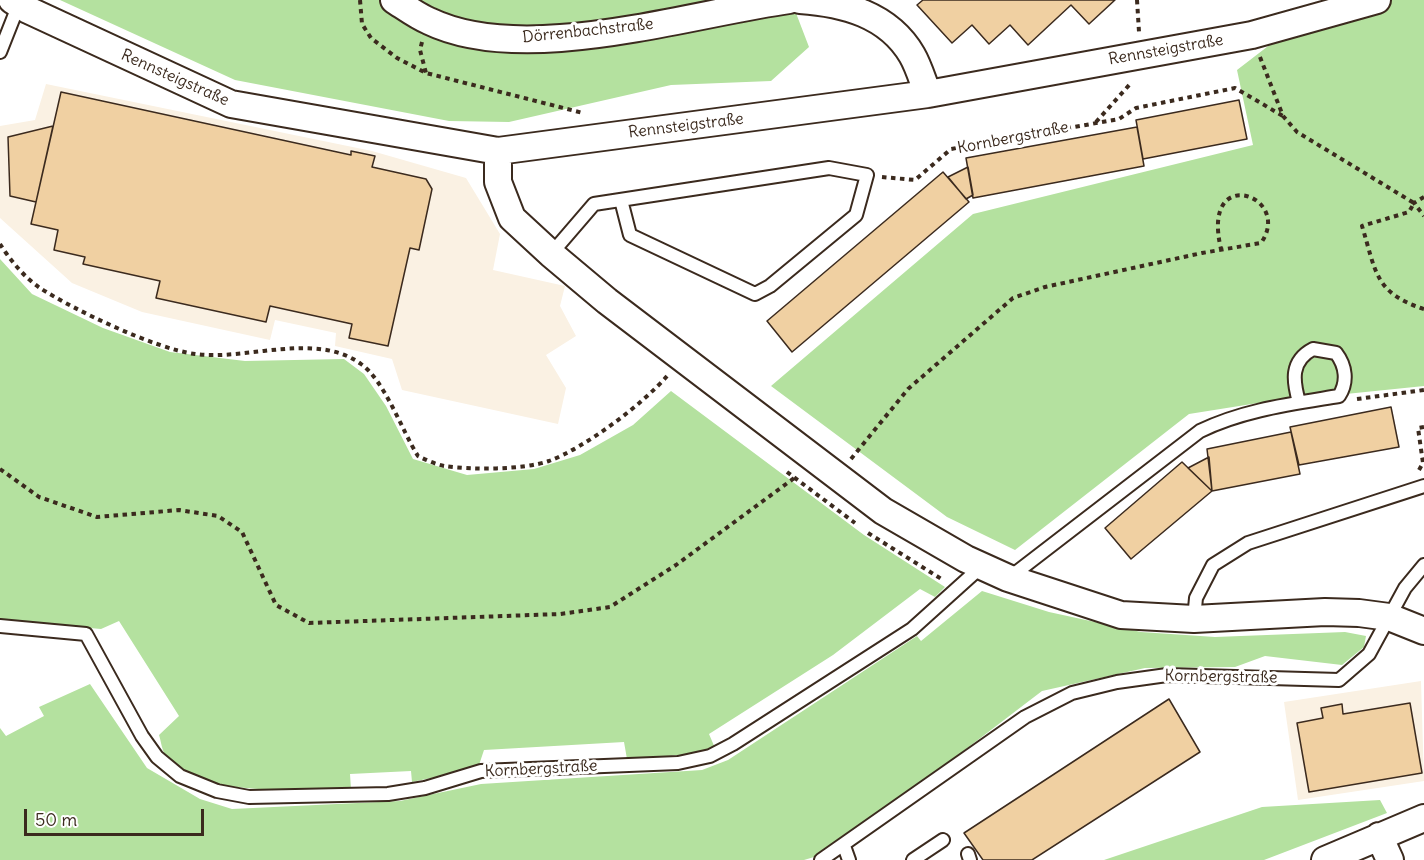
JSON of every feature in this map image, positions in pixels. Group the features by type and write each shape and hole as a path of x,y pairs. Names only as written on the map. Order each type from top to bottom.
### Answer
{"street":[{"name":"Dörrenbachstraße","path":"394,0 430,22 500,39 565,37 639,28 750,5 789,0"},
{"path":"800,0 835,3 864,12 893,33 912,55 928,94"},
{"name":"Rennsteigstraße","path":"15,2 231,104 498,150 928,94 1251,34 1377,0"},
{"path":"498,150 498,182 512,218 550,255 883,511 982,566 1008,578 1121,615 1194,619 1325,612 1389,617 1424,631"},
{"path":"1325,860 1424,818"},
{"path":"1379,836 1390,860"}],"lane":[{"path":"1,46 15,2"},
{"path":"550,255 594,204 829,168 867,176 856,215 770,286 755,294 630,235 621,200"},
{"path":"1008,578 1200,431 1221,421 1299,402 1339,396 1345,387 1341,360 1329,350 1313,349 1299,359 1295,367 1295,387 1299,402"},
{"path":"1194,619 1196,598 1213,565 1248,543 1404,495 1424,486"},
{"name":"Kornbergstraße","path":"821,860 1025,717 1072,693 1117,682 1167,675 1339,680 1369,654 1406,588 1424,565"},
{"name":"Kornbergstraße","path":"0,626 86,634 142,736 157,757 180,776 217,791 249,797 388,794 425,788 481,771 678,763 710,756 733,744 912,629 982,566"},
{"path":"914,860 943,840"},
{"path":"844,846 849,860"}],"path":[{"path":"360,0 362,24 371,38 397,58 426,73 591,115 598,137"},
{"path":"1096,123 1134,80 1140,55 1137,0"},
{"path":"1251,34 1283,116 1297,132 1414,203 1424,216"},
{"name":"Kornbergstraße","path":"867,176 915,180 951,149 1096,123 1119,118 1136,108 1235,88 1283,116"},
{"path":"838,476 908,388 1013,298 1045,287 1221,249 1261,243 1267,234 1267,219 1258,200 1235,196 1221,206 1216,223 1221,249"},
{"path":"1424,196 1414,203 1410,212 1362,226 1379,282 1387,291 1424,309"},
{"path":"0,244 8,256 39,287 125,330 169,348 196,354 318,348 344,355 363,365 387,398 418,456 442,466 512,466 548,461 582,443 648,396 682,358"},
{"path":"1339,396 1358,399 1424,390"},
{"path":"1404,495 1400,476 1418,472 1423,463 1418,428 1424,427"},
{"path":"0,470 39,497 97,517 179,510 218,516 242,532 276,605 309,623 560,614 610,607 676,565 795,478 813,458"}],"shaded area":[{"path":"46,84 372,151 466,178 500,234 493,270 565,286 560,306 576,336 546,355 566,388 558,424 402,390 392,359 335,346 336,333 275,320 270,340 142,312 72,283 0,218 0,126 35,120"},
{"path":"1421,681 1424,781 1298,800 1284,702"}],"green space":[{"path":"60,0 791,0 809,47 771,81 671,85 509,122 449,121 235,80"},
{"path":"1328,0 1424,0 1424,386 1258,403 1189,414 1015,550 947,517 771,386 973,214 1253,145 1237,70"},
{"path":"0,259 32,294 103,328 170,352 245,361 344,359 364,374 386,406 413,459 467,475 534,469 580,455 633,425 671,391 864,535 945,587 935,597 920,589 833,655 709,734 715,748 695,754 627,759 624,742 484,750 478,768 412,782 411,771 350,774 351,789 252,789 203,780 182,770 166,756 159,735 179,716 119,621 101,629 0,620"},
{"path":"982,591 1049,612 1141,632 1215,637 1345,632 1366,636 1364,647 1342,665 1265,656 1235,667 1145,668 1042,691 890,807 814,857 804,860 0,860 0,728 6,736 44,716 39,707 90,684 147,768 200,799 232,809 400,801 481,784 702,770 728,760 917,636 921,641"},
{"path":"1380,800 1387,813 1264,860 1104,860 1262,807"}],"building":[{"path":"923,0 1115,0 1089,24 1071,5 1028,45 1010,25 989,44 972,25 952,43 917,5"},
{"path":"61,92 351,155 351,151 375,156 372,167 426,179 432,189 419,250 410,248 388,346 349,338 352,324 270,306 266,322 156,298 160,281 83,264 85,257 54,250 58,230 31,224"},
{"path":"1239,100 1247,139 1143,159 1136,120"},
{"path":"53,126 36,202 10,196 8,137"},
{"path":"1137,127 1144,166 973,198 966,158"},
{"path":"968,167 973,195 966,199 948,177"},
{"path":"943,172 969,202 792,352 767,321"},
{"path":"1391,407 1399,447 1299,465 1290,427"},
{"path":"1291,432 1300,474 1212,491 1207,449"},
{"path":"1209,457 1212,491 1188,468"},
{"path":"1182,462 1212,491 1131,559 1105,528"},
{"path":"1169,699 1200,752 1032,860 983,860 964,833"},
{"path":"1410,703 1422,773 1309,792 1297,723 1323,718 1321,708 1342,704 1343,714"}]}
